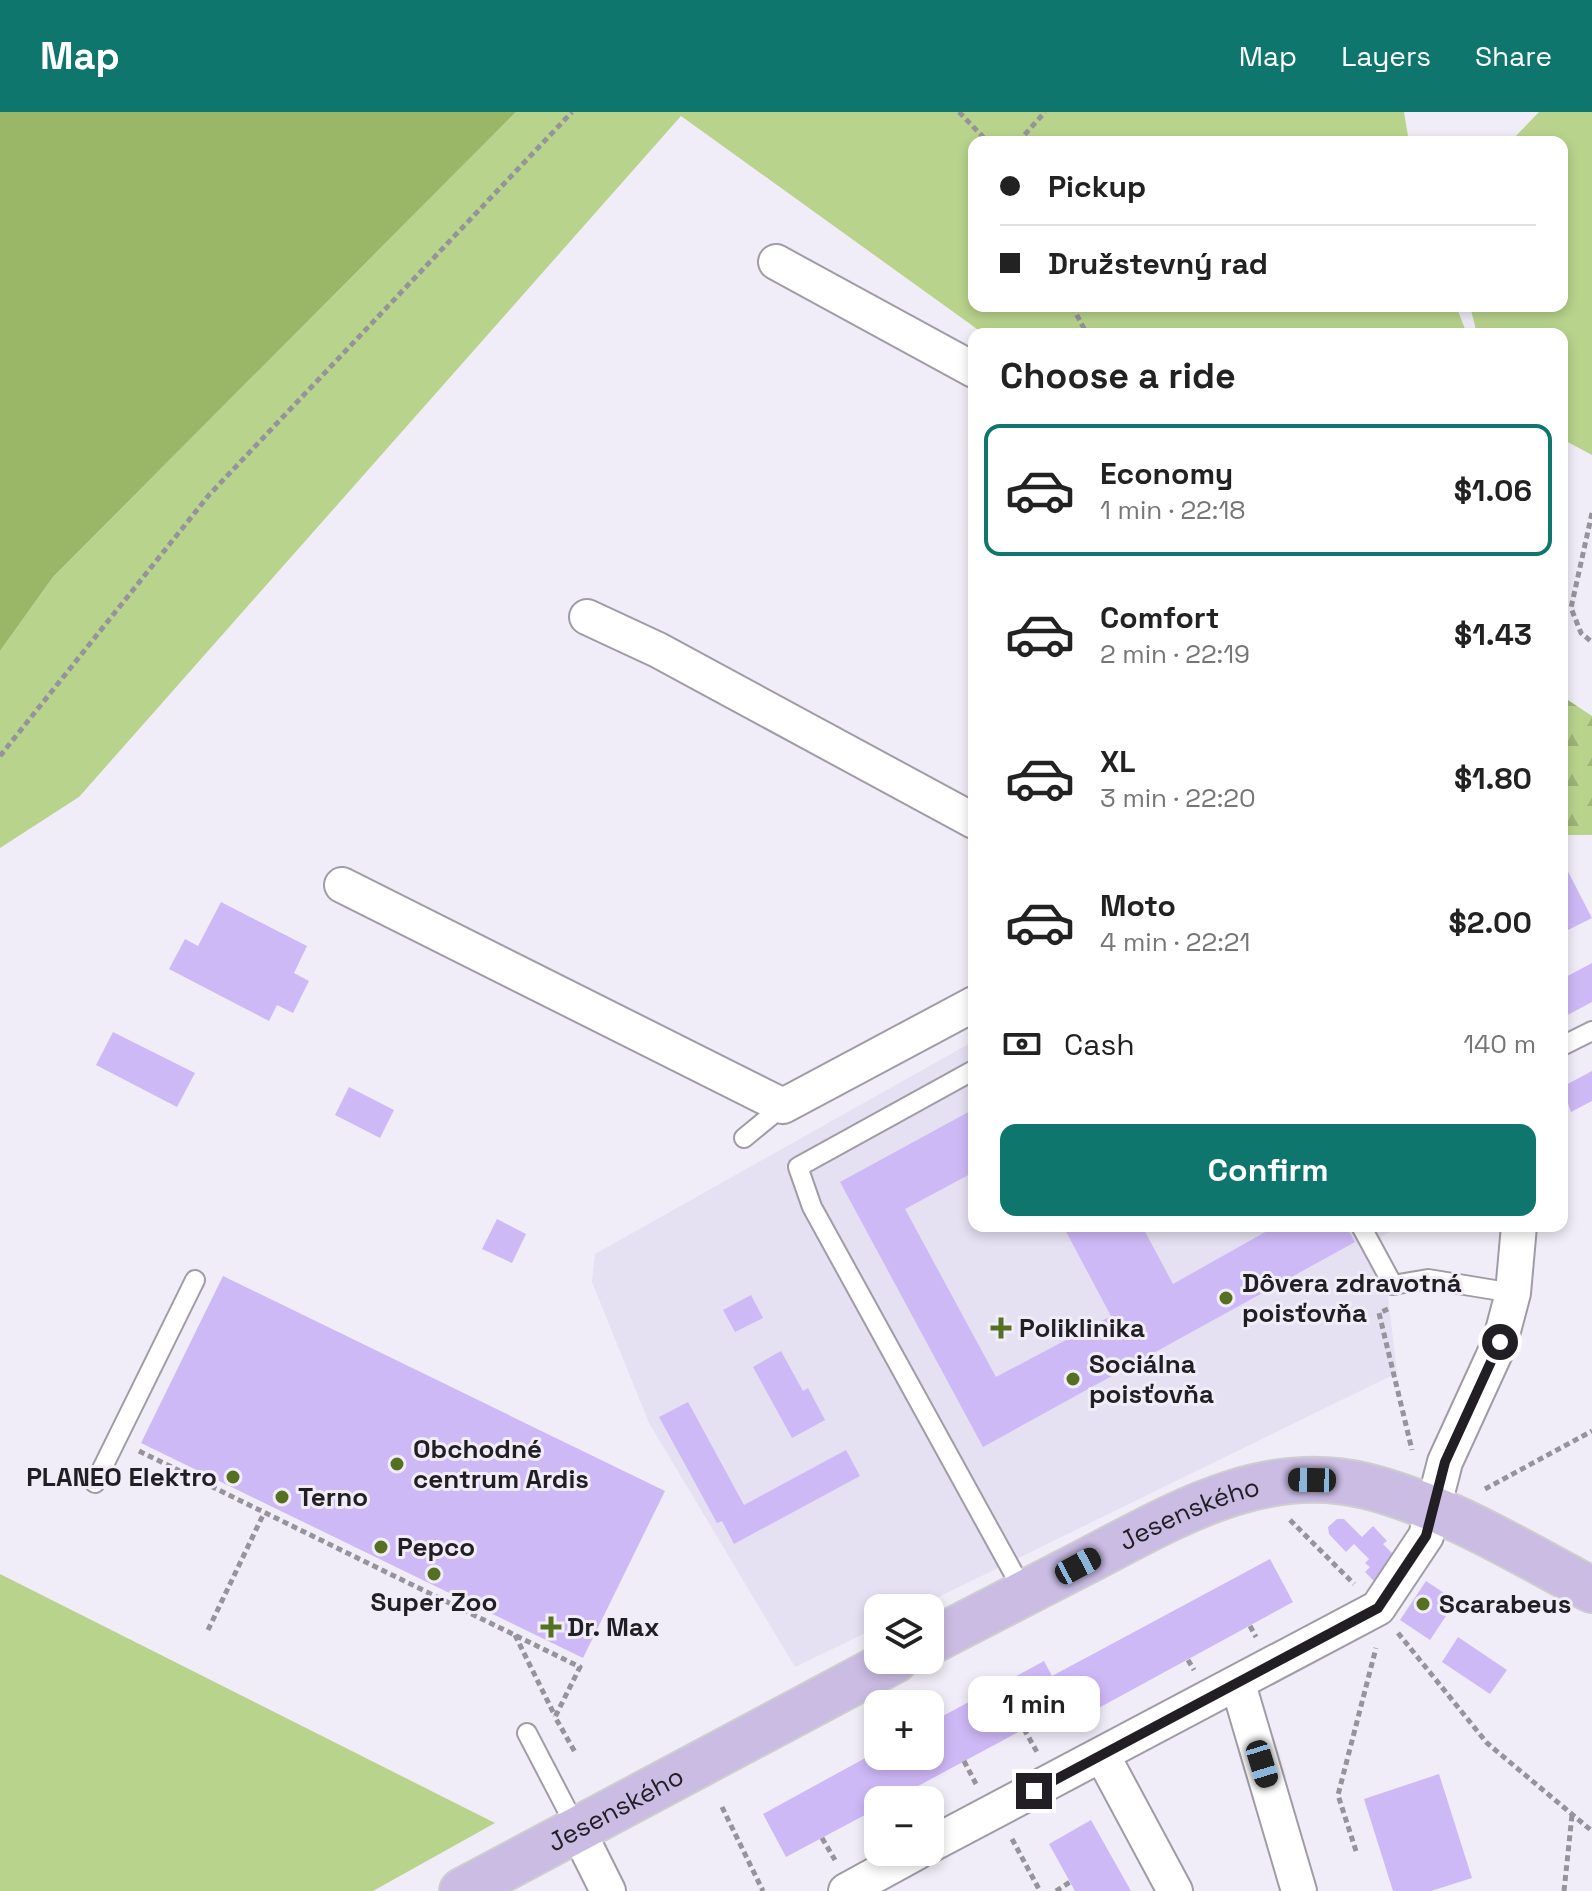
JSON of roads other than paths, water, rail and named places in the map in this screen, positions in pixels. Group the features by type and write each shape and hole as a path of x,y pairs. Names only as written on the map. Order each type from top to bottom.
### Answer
{"main road":[{"name":"Jesenského","path":"944,1635 1203,1502 1259,1484 1295,1480 1366,1486 1431,1509 1592,1590"},
{"name":"Jesenského","path":"462,1891 869,1674"}],"street":[{"path":"776,262 968,367"},
{"path":"587,617 658,650 968,818"},
{"path":"342,885 783,1106 968,1007"},
{"path":"944,1838 1381,1612 1421,1546 1445,1462 1500,1342 1513,1293 1518,1232"},
{"path":"1238,1684 1299,1891"},
{"path":"1102,1755 1175,1891"},
{"path":"577,1829 608,1891"},
{"path":"846,1891 892,1866"}],"lane":[{"path":"1568,1043 1592,1031"},
{"path":"968,1073 798,1167 812,1207 1025,1594"},
{"path":"744,1138 783,1106"},
{"path":"1364,1232 1393,1285 1428,1279 1513,1293"},
{"path":"95,1483 195,1280"},
{"path":"527,1733 577,1829"}],"place":[{"name":"Dôvera zdravotná poisťovňa","path":"1226,1298"},
{"name":"Poliklinika","path":"1001,1328"},
{"name":"Sociálna poisťovňa","path":"1073,1379"},
{"name":"Obchodné centrum Ardis","path":"397,1464"},
{"name":"PLANEO Elektro","path":"233,1477"},
{"name":"Terno","path":"282,1497"},
{"name":"Pepco","path":"381,1547"},
{"name":"Super Zoo","path":"434,1574"},
{"name":"Scarabeus","path":"1423,1604"},
{"name":"Dr. Max","path":"551,1627"}]}
